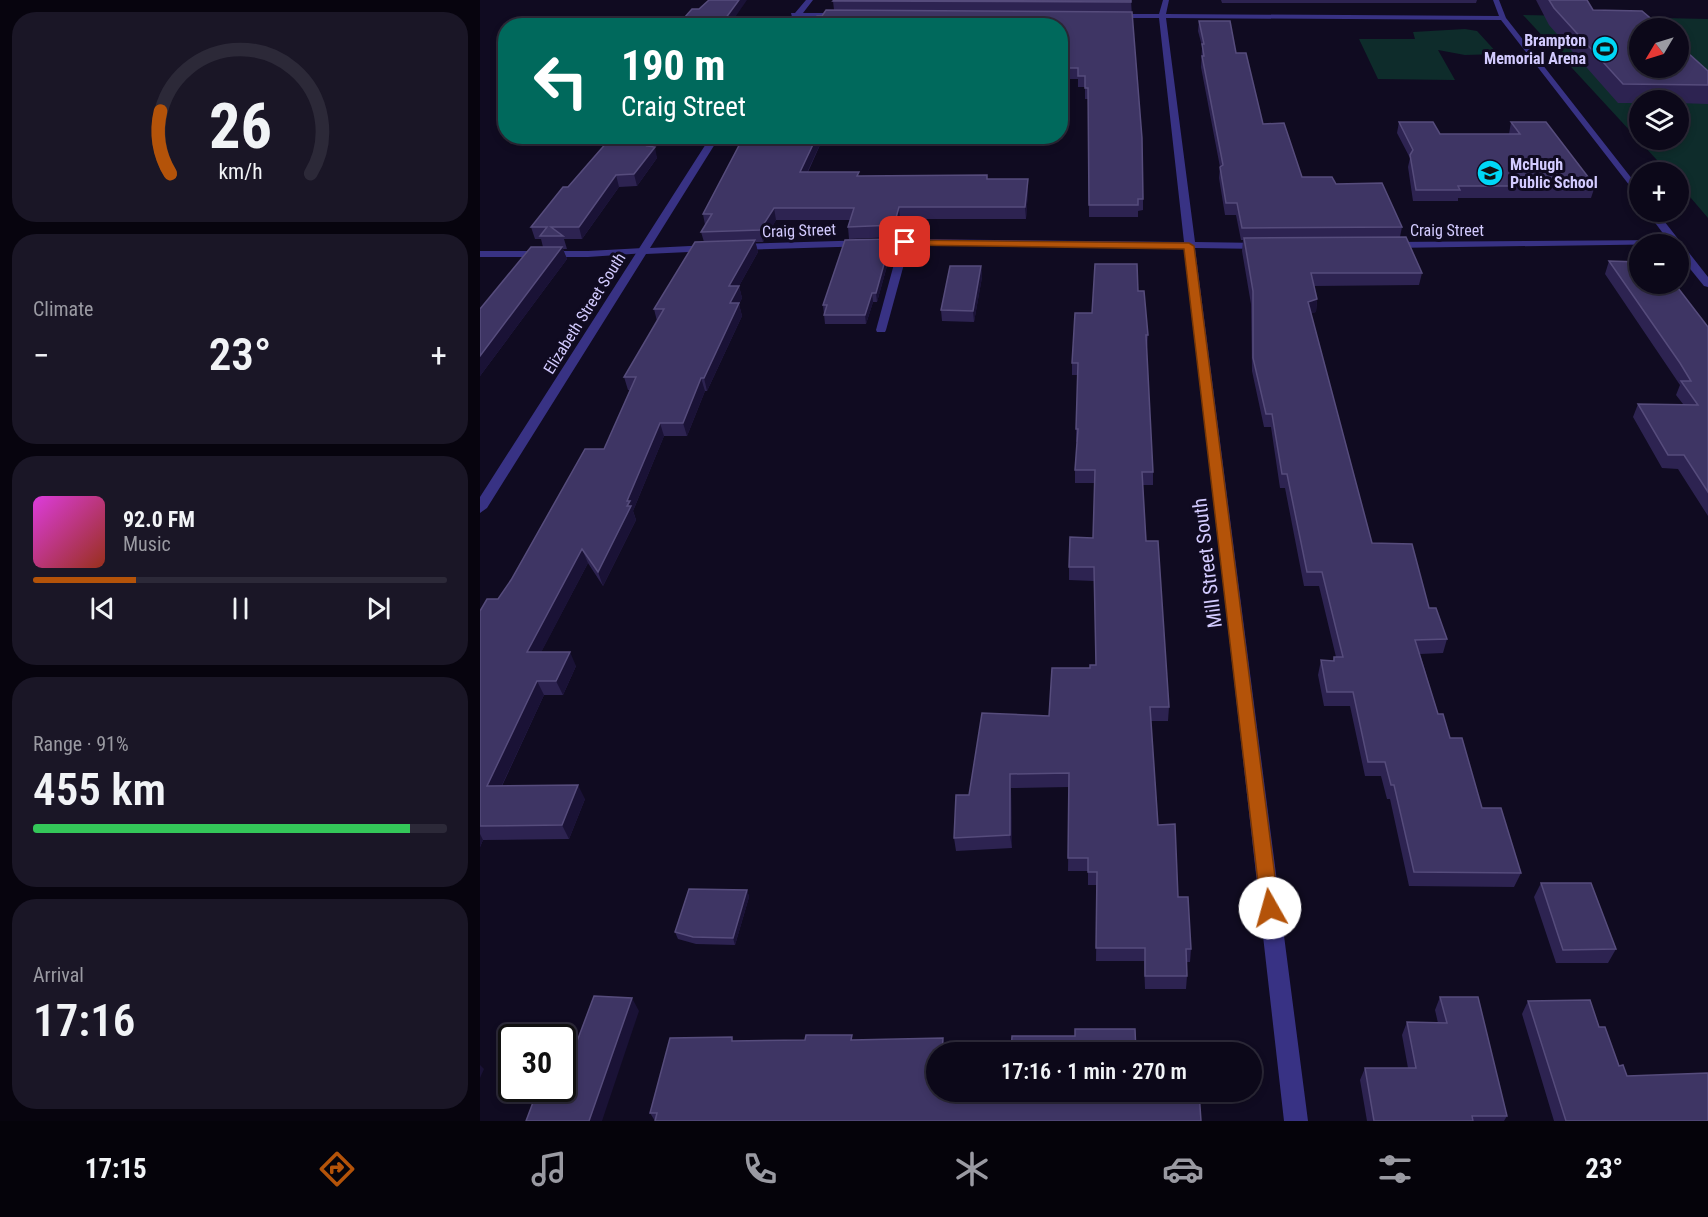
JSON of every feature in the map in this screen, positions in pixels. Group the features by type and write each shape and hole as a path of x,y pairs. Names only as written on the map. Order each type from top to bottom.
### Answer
{"street":[{"path":"792,18 810,0"},
{"name":"Mill Street South","path":"1166,0 1162,16 1296,1121"},
{"path":"1496,0 1503,18 1629,182"},
{"path":"794,15 854,15"},
{"path":"1103,16 1503,18"},
{"name":"Elizabeth Street South","path":"480,508 711,144"},
{"path":"1660,222 1669,234"},
{"name":"Craig Street","path":"643,251 905,242 1271,246"},
{"name":"Craig Street","path":"1377,245 1629,245"},
{"path":"1689,260 1708,284"}],"lane":[{"path":"881,330 905,242"},
{"path":"480,254 588,254 643,251"}],"green space":[{"path":"1523,15 1662,18 1629,18 1629,78 1689,78 1689,19 1708,19 1708,218 1689,196 1689,162 1659,162 1648,150 1689,150 1689,90 1629,90 1629,130"},
{"path":"1465,29 1477,31 1498,54 1465,55 1438,50 1455,80 1378,79 1359,39 1415,39 1413,32"}],"building":[{"path":"709,0 739,0 726,18 684,18 692,9 699,9"},
{"path":"1131,0 1131,2 833,1"},
{"path":"1549,0 1587,0 1593,10 1642,11 1650,18 1629,18 1629,78 1689,78 1689,54 1708,71 1708,85 1623,84"},
{"path":"826,10 1132,12 1142,138 1143,199 1138,199 1138,205 1089,205 1088,88 1085,88 1085,76 1078,76 1078,68 1068,68 1068,18 816,18 822,16"},
{"path":"1199,21 1230,21 1236,53 1246,53 1263,124 1284,123 1302,177 1332,177 1336,184 1382,183 1402,227 1242,228 1237,203 1226,203 1220,167 1223,165 1202,56 1204,56 1202,44 1204,44"},
{"path":"1399,122 1433,122 1440,134 1520,134 1511,122 1546,122 1595,186 1458,186 1460,190 1416,190 1410,155 1413,150"},
{"path":"605,144 649,144 647,146 655,147 634,174 616,175 579,227 551,227 563,236 540,236 547,227 531,227 563,187 568,187"},
{"path":"740,144 813,144 800,172 859,172 857,176 987,175 987,179 1028,179 1025,207 899,207 894,225 848,227 854,208 774,208 760,230 701,232 712,214 703,214"},
{"path":"1406,237 1422,273 1311,273 1317,299 1308,302 1372,543 1412,544 1429,608 1436,608 1447,639 1415,640 1438,714 1443,714 1450,738 1462,738 1482,808 1501,808 1521,873 1414,872 1394,785 1391,785 1385,762 1368,762 1353,692 1327,692 1321,660 1334,661 1334,657 1343,657 1322,572 1307,572 1287,474 1282,474 1272,414 1266,414 1253,358 1253,291 1244,238"},
{"path":"891,239 876,293 872,293 865,315 824,315 827,305 823,305 845,240"},
{"path":"755,240 729,286 739,286 730,303 739,303 704,378 701,378 683,423 660,423 627,501 630,501 627,506 631,506 598,572 582,549 527,652 570,652 556,681 537,681 487,786 578,785 562,825 480,826 480,611 487,599 498,599 511,580 585,449 604,449 636,377 624,377 664,309 654,309 695,242"},
{"path":"531,247 562,247 480,356 480,309"},
{"path":"1609,261 1629,262 1629,290"},
{"path":"1095,264 1137,264 1138,291 1144,291 1148,335 1146,335 1153,472 1142,472 1146,541 1158,541 1169,707 1150,707 1158,825 1175,824 1178,897 1188,897 1191,949 1186,949 1187,976 1145,976 1145,948 1096,948 1097,872 1088,872 1088,858 1068,858 1069,773 1010,774 1010,835 954,838 956,795 969,795 982,713 1049,716 1052,668 1090,668 1090,665 1096,665 1094,567 1069,567 1070,537 1093,538 1095,470 1075,470 1078,429 1076,429 1078,363 1072,363 1075,313 1092,313"},
{"path":"950,266 981,266 973,311 941,310"},
{"path":"1632,294 1683,294 1708,327 1708,492 1684,455 1668,455 1638,404 1698,405 1681,381 1691,381"},
{"path":"1541,883 1591,883 1616,949 1563,950"},
{"path":"689,889 747,890 733,938 693,937 675,932"},
{"path":"594,996 632,998 589,1121 526,1121 533,1102 576,1102 576,1044"},
{"path":"1440,997 1478,997 1507,1116 1472,1116 1473,1121 1374,1121 1365,1068 1416,1068 1407,1022 1447,1023"},
{"path":"1590,1000 1599,1027 1605,1027 1619,1066 1623,1065 1627,1076 1708,1073 1708,1121 1566,1121 1528,1001"},
{"path":"1075,1029 1135,1029 1136,1042 1012,1042 1012,1036 1075,1036"},
{"path":"806,1035 852,1035 851,1040 943,1038 943,1042 926,1042 926,1102 1200,1102 1201,1121 655,1121 657,1113 650,1113 670,1038 732,1037 732,1041 805,1040"}],"place":[{"name":"Brampton Memorial Arena","path":"1605,49"},
{"name":"McHugh Public School","path":"1490,173"}],"route":[{"path":"905,242 1189,246 1270,908"}]}
